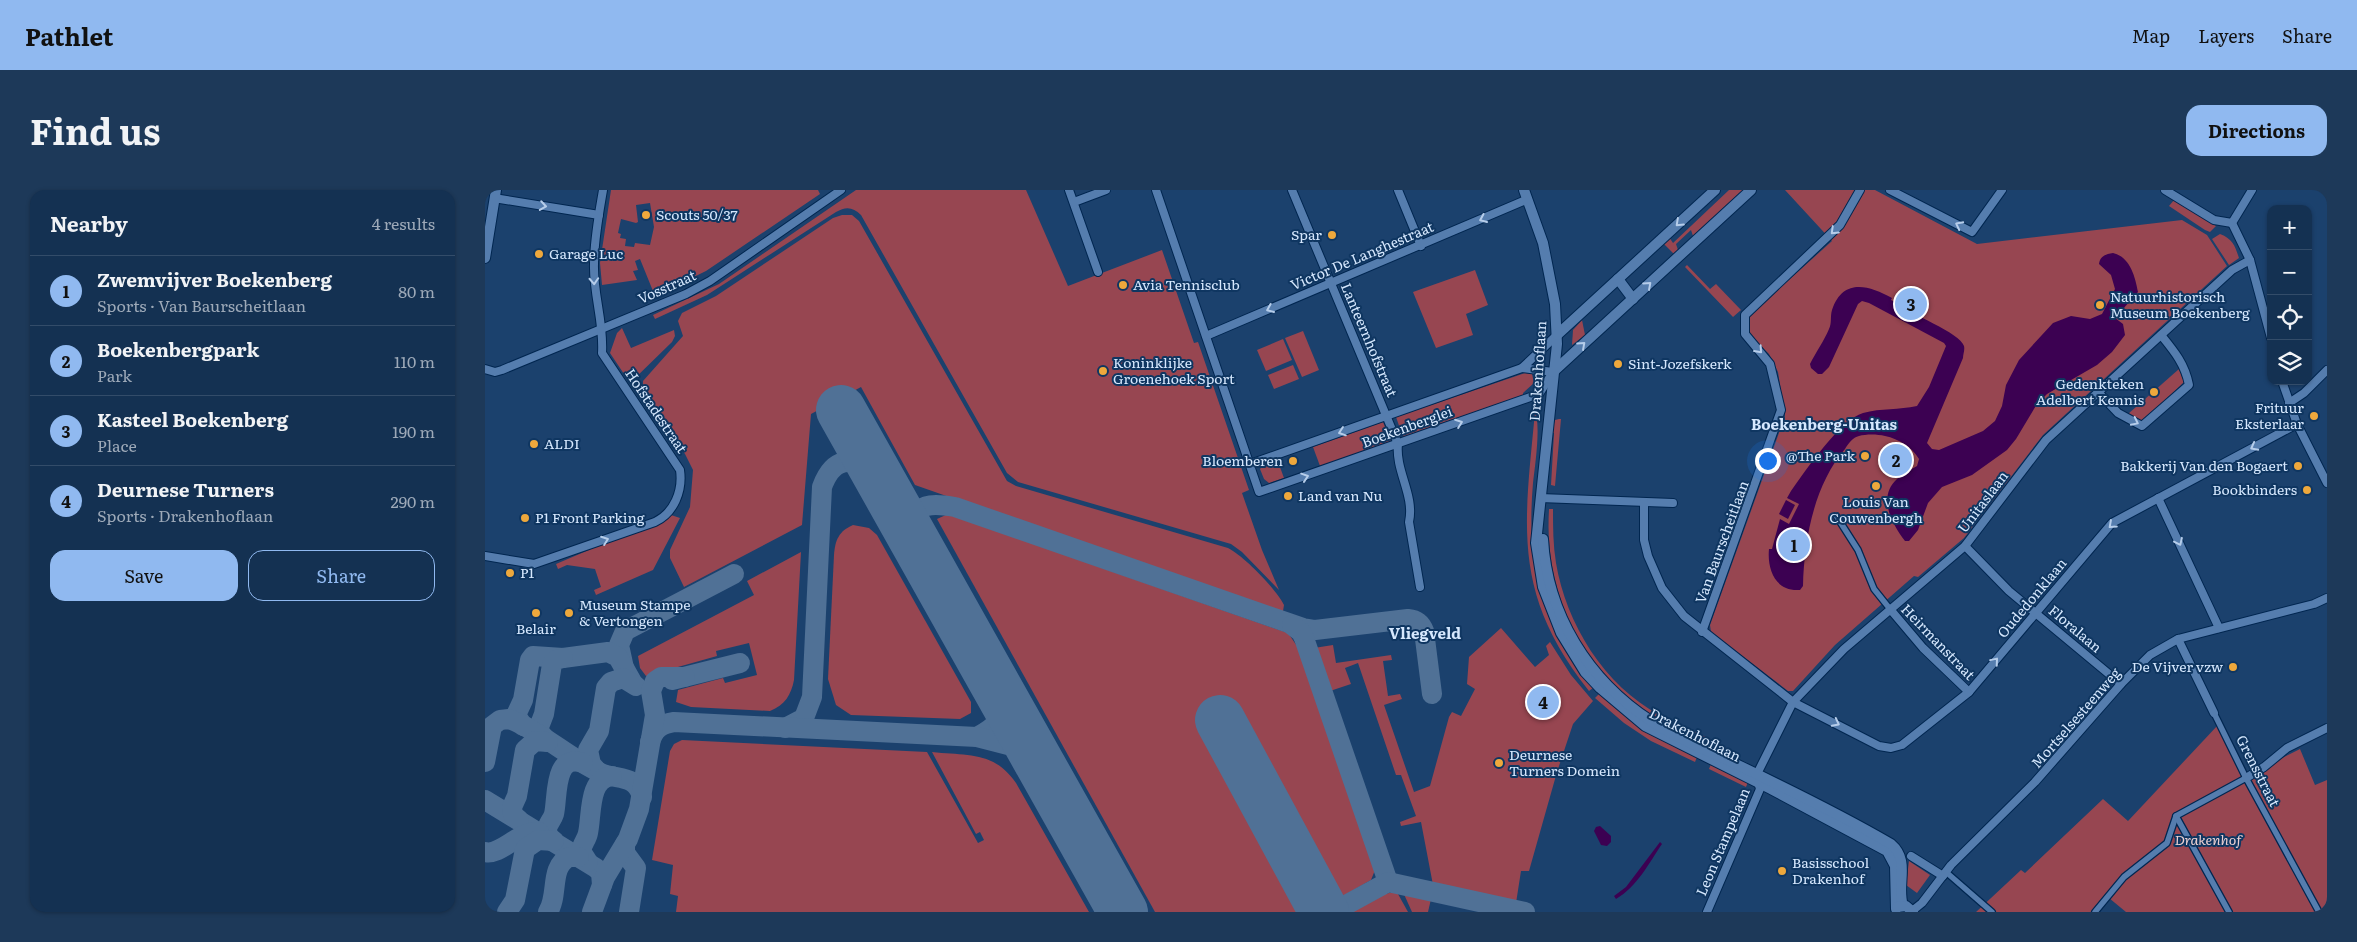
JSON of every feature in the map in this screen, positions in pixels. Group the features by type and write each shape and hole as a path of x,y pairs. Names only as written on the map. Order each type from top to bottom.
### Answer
{"street":[{"name":"Hofstadestraat","path":"485,556 535,564 661,519 676,502 681,478 677,463 602,353 602,327 595,290 593,263 603,190"},
{"name":"Vosstraat","path":"485,369 495,372 502,370 602,327 686,294 710,281 841,190"},
{"path":"1069,190 1098,272"},
{"path":"1074,202 1105,190"},
{"path":"1156,190 1250,464"},
{"name":"Lanteernhofstraat","path":"1292,190 1388,416 1398,444 1397,451 1404,486 1408,493 1411,515 1409,522 1420,587"},
{"path":"1398,190 1421,246"},
{"name":"Boekenberglei","path":"1715,190 1522,368 1250,464 1259,492 1539,394 1553,372 1751,190"},
{"name":"Van Baurscheitlaan","path":"1702,632 1781,410 1770,364 1745,334 1745,315 1840,224 1860,190"},
{"path":"1890,190 1972,232 2003,190"},
{"path":"2165,190 2213,220 2232,223"},
{"path":"2232,223 2252,190"},
{"path":"485,258 495,194 599,215"},
{"name":"Victor De Langhestraat","path":"1206,336 1421,246 1526,195"},
{"name":"Drakenhoflaan","path":"1526,195 1548,261 1554,292 1557,334 1540,498 1543,542 1551,588 1577,648 1592,669 1618,697 1653,722 1895,848 1903,867 1900,893 1903,910"},
{"path":"2232,223 2250,260 2267,323"},
{"name":"Unitaslaan","path":"1758,778 1793,702 1844,649 1965,546 2046,440 2232,270 2250,260"},
{"path":"1617,279 1633,299"},
{"path":"2097,392 2117,413 2142,426 2189,385 2186,372 2178,355 2161,335"},
{"name":"Boekenberglei","path":"1522,368 1553,372"},
{"path":"2289,404 2304,393 2327,370"},
{"path":"2284,385 2297,424 2327,483"},
{"name":"Oudedonklaan","path":"1644,502 1645,540 1653,572 1672,603 1702,632 1793,702 1879,746 1891,748 1908,742 1969,692 2112,523 2297,424"},
{"path":"1540,498 1673,503"},
{"path":"2159,498 2219,628"},
{"path":"1837,517 1858,550 1874,589 1889,610"},
{"name":"Floralaan","path":"1965,546 2009,591 2121,684"},
{"name":"Mortselsesteenweg","path":"1903,910 1923,903 1944,874 2035,782 2149,655 2178,639 2314,604 2327,598"},
{"name":"Heirmanstraat","path":"1889,610 1923,648 1969,692"},
{"name":"Grensstraat","path":"2178,639 2246,778 2319,912"},
{"path":"2095,912 2124,877 2167,843 2176,816 2264,767 2287,748 2327,728"},
{"name":"Leon Stampelaan","path":"1707,912 1760,789 1758,778"},
{"path":"2176,816 2229,912"},
{"path":"1911,856 1944,874 1992,912"}],"green space":[{"path":"611,190 818,190 820,194 706,271 655,296 640,259 635,261 638,270 633,271 637,280 602,285 600,263","holes":["650,203 654,227 650,245 635,243 634,247 625,246 626,239 620,238 621,234 618,233 621,219 638,222 636,205"]},
{"name":"Koninklijke Groenehoek Sport","path":"856,190 1026,190 1068,286 1162,250 1194,343 1198,342 1249,490 1242,493 1262,550 1279,590 1242,552 1231,544 1018,482 1007,473 861,215 855,210 846,208 836,212 707,295 655,319 653,315 719,284"},
{"path":"1729,190 1743,190 1693,236 1691,230 1676,244 1678,250 1674,254 1663,243 1669,237 1673,243"},
{"path":"1785,190 1875,190 1977,244 2182,220 2207,235 2227,266 2043,435 1964,538 1918,577 1914,576 1835,645 1793,691 1788,691 1711,632 1710,625 1785,416 1778,372 1769,354 1748,333 1747,322 1749,316 1832,241"},
{"path":"2174,200 2216,226 2210,232 2205,230 2169,206"},
{"path":"842,215 852,215 859,221 1007,481 1016,486 1228,548 1251,565 1267,582 1284,605 1283,611 1277,612 915,485 861,387 811,414 802,525 684,587 670,558 670,550 690,507 693,470 685,454 645,395 643,381 683,336 678,321 682,313 716,296 833,218"},
{"path":"2220,234 2233,243 2239,258 2229,265 2212,239"},
{"path":"1687,265 1710,289 1716,284 1741,310 1733,317 1685,267"},
{"path":"1475,270 1488,305 1466,314 1473,335 1436,348 1413,292"},
{"path":"1582,320 1585,335 1572,345 1573,330"},
{"path":"622,328 631,348 674,330 675,336 672,342 630,383 610,353 617,333"},
{"path":"1303,331 1319,370 1302,377 1285,338"},
{"path":"1283,339 1292,360 1266,371 1257,350"},
{"path":"1293,365 1299,379 1274,389 1268,375"},
{"path":"2179,369 2184,382 2142,422 2128,414"},
{"path":"1525,373 1532,374 1534,383 1523,395 1403,437 1396,417"},
{"path":"1535,412 1538,436 1531,512 1535,567 1540,592 1549,616 1560,640 1593,688 1589,691 1564,656 1547,623 1535,591 1529,559 1527,526"},
{"path":"1561,419 1555,486 1551,485 1554,433 1551,433 1555,420"},
{"path":"1383,422 1391,442 1320,466 1313,447"},
{"path":"1277,459 1284,478 1269,483 1264,479 1260,469 1265,463"},
{"path":"1549,509 1553,509 1556,563 1561,586 1579,630 1605,670 1640,703 1660,715 1709,738 1730,751 1698,740 1649,713 1622,692 1599,668 1580,641 1565,611 1555,579 1549,545"},
{"path":"948,514 1288,633 1299,649 1377,865 1371,880 1315,912 1155,912 937,519"},
{"path":"671,515 680,518 653,570 596,595 594,590 601,587 595,569 567,565 558,569 556,564"},
{"path":"853,525 869,528 877,535 971,702 971,713 960,719 851,715 836,705 828,679 834,555 835,545 841,533"},
{"path":"801,552 794,680 789,695 780,706 770,711 691,707 676,702 678,690 723,678 725,683 757,675 749,643 716,651 717,656 646,676 640,668 638,656 754,595 747,581"},
{"name":"Deurnese Turners Domein","path":"1501,628 1535,667 1549,655 1546,646 1550,642 1571,675 1593,701 1573,724 1557,772 1529,871 1521,871 1516,903 1433,885 1421,822 1401,826 1400,822 1416,816 1401,775 1396,775 1358,663 1345,668 1351,684 1330,691 1314,648 1333,645 1336,663 1391,655 1392,660 1383,661 1388,696 1400,694 1402,699 1384,705 1414,792 1430,786 1449,717 1452,712 1461,716 1475,689 1467,684 1469,657"},
{"path":"1599,694 1645,730 1697,757 1695,762 1651,741 1624,723 1595,698"},
{"name":"Drakenhof","path":"2218,725 2244,777 2300,749 2315,785 2327,780 2327,912 2126,912 2109,898 2097,912 1976,912 2021,870 2025,873 2103,799 2128,821"},
{"path":"682,740 927,752 978,843 984,840 980,832 976,834 932,752 969,755 989,760 999,765 1016,783 1089,912 676,912 678,896 670,894 673,865 652,860 670,751 674,744"},
{"path":"1711,764 1748,782 1746,787 1709,769"},
{"path":"1909,861 1930,875 1917,893 1906,885"},
{"path":"1393,892 1398,894 1408,912 1350,912 1381,895"},
{"path":"1403,892 1431,899 1428,912 1412,912"}],"shaded area":[{"path":"2113,253 2119,255 2128,263 2138,292 2115,318 2123,324 2125,335 2112,352 2097,365 2047,394 2037,404 2016,439 2007,450 1972,475 1942,487 1928,503 1918,530 1909,541 1905,541 1895,527 1887,502 1891,486 1897,479 1917,466 1919,459 1909,447 1890,437 1872,434 1855,438 1834,463 1818,496 1806,550 1803,586 1800,590 1791,590 1784,587 1774,578 1769,564 1769,549 1772,549 1780,519 1789,524 1799,504 1787,498 1814,459 1834,435 1854,417 1870,411 1917,406 1929,387 1946,346 1944,343 1862,301 1858,304 1829,367 1822,374 1818,374 1811,368 1810,364 1827,333 1832,310 1843,293 1857,287 1883,293 1892,298 1891,300 1897,303 1896,305 1954,335 1961,341 1964,346 1963,358 1927,443 1932,449 1939,450 1983,431 1995,421 2002,406 2006,385 2019,360 2053,323 2071,316 2090,319 2102,314 2115,289 2111,275 2099,264 2104,256"},
{"path":"1786,500 1795,505 1788,519 1779,514"},
{"path":"1600,826 1611,836 1611,842 1607,846 1601,845 1594,831 1596,827"},
{"path":"1660,842 1662,844 1642,874 1630,888 1616,899 1614,896 1626,887"}],"taxiway":[{"path":"785,728 804,718 812,697 822,487 826,477 832,470 844,462 859,464 876,473"},
{"path":"915,540 910,528 916,513 926,506 932,505 955,507 1303,628 1315,630 1408,619 1414,620 1420,624 1424,631 1432,694"},
{"path":"624,668 619,645 625,631 734,574"},
{"path":"1292,625 1301,632 1304,638 1388,882"},
{"path":"523,726 516,715 523,700 530,660 533,656 563,658 608,652 618,657 632,682"},
{"path":"548,742 540,733 539,727 544,714 552,664 556,660 563,658"},
{"path":"672,680 740,663"},
{"path":"592,912 605,877 628,839 639,809 655,715 651,691 655,681 661,677 685,677"},
{"path":"598,772 591,764 588,750 599,731 606,688 611,682 623,678 636,686"},
{"path":"977,737 995,725 998,720 1001,710 999,694"},
{"path":"485,762 492,726 500,720 509,719 531,730 599,772 630,781 639,789 642,797"},
{"path":"650,742 659,728 674,722 977,737 1012,746 1045,775"},
{"path":"519,820 513,815 512,807 517,796 525,750 535,741 548,742"},
{"path":"554,841 549,836 547,830 554,814 559,778 566,764 573,762 583,763"},
{"path":"588,862 581,851 588,833 595,790 604,778 612,776"},
{"path":"485,800 596,868 601,873 602,885"},
{"path":"485,852 497,850 532,832 539,832"},
{"path":"507,912 515,900 525,849 538,840 554,841"},
{"path":"625,844 625,853 636,868 629,912"},
{"path":"548,912 553,898 556,874 559,867 569,857 579,857"},
{"path":"1333,912 1388,882 1525,912"}],"runway":[{"path":"841,410 1123,912"},
{"path":"1220,720 1324,912"}],"place":[{"name":"Scouts 50/37","path":"646,215"},
{"name":"Spar","path":"1332,235"},
{"name":"Garage Luc","path":"539,254"},
{"name":"Avia Tennisclub","path":"1123,285"},
{"name":"Kasteel Boekenberg","path":"1911,304"},
{"name":"Natuurhistorisch Museum Boekenberg","path":"2100,305"},
{"name":"Sint-Jozefskerk","path":"1618,364"},
{"name":"Koninklijke Groenehoek Sport","path":"1103,371"},
{"name":"Gedenkteken Adelbert Kennis","path":"2154,392"},
{"name":"Frituur Eksterlaar","path":"2314,416"},
{"name":"ALDI","path":"534,444"},
{"name":"@The Park","path":"1865,456"},
{"name":"Boekenbergpark","path":"1896,460"},
{"name":"Bloemberen","path":"1293,461"},
{"name":"Bakkerij Van den Bogaert","path":"2298,466"},
{"name":"Louis Van Couwenbergh","path":"1876,486"},
{"name":"Bookbinders","path":"2307,490"},
{"name":"Land van Nu","path":"1288,496"},
{"name":"P1 Front Parking","path":"525,518"},
{"name":"Zwemvijver Boekenberg","path":"1794,545"},
{"name":"P1","path":"510,573"},
{"name":"Belair","path":"536,613"},
{"name":"Museum Stampe & Vertongen","path":"569,613"},
{"name":"De Vijver vzw","path":"2233,667"},
{"name":"Deurnese Turners","path":"1543,702"},
{"name":"Deurnese Turners Domein","path":"1499,763"},
{"name":"Basisschool Drakenhof","path":"1782,871"}],"district":[{"name":"Boekenberg-Unitas","path":"1824,425"},
{"name":"Vliegveld","path":"1425,634"}]}
